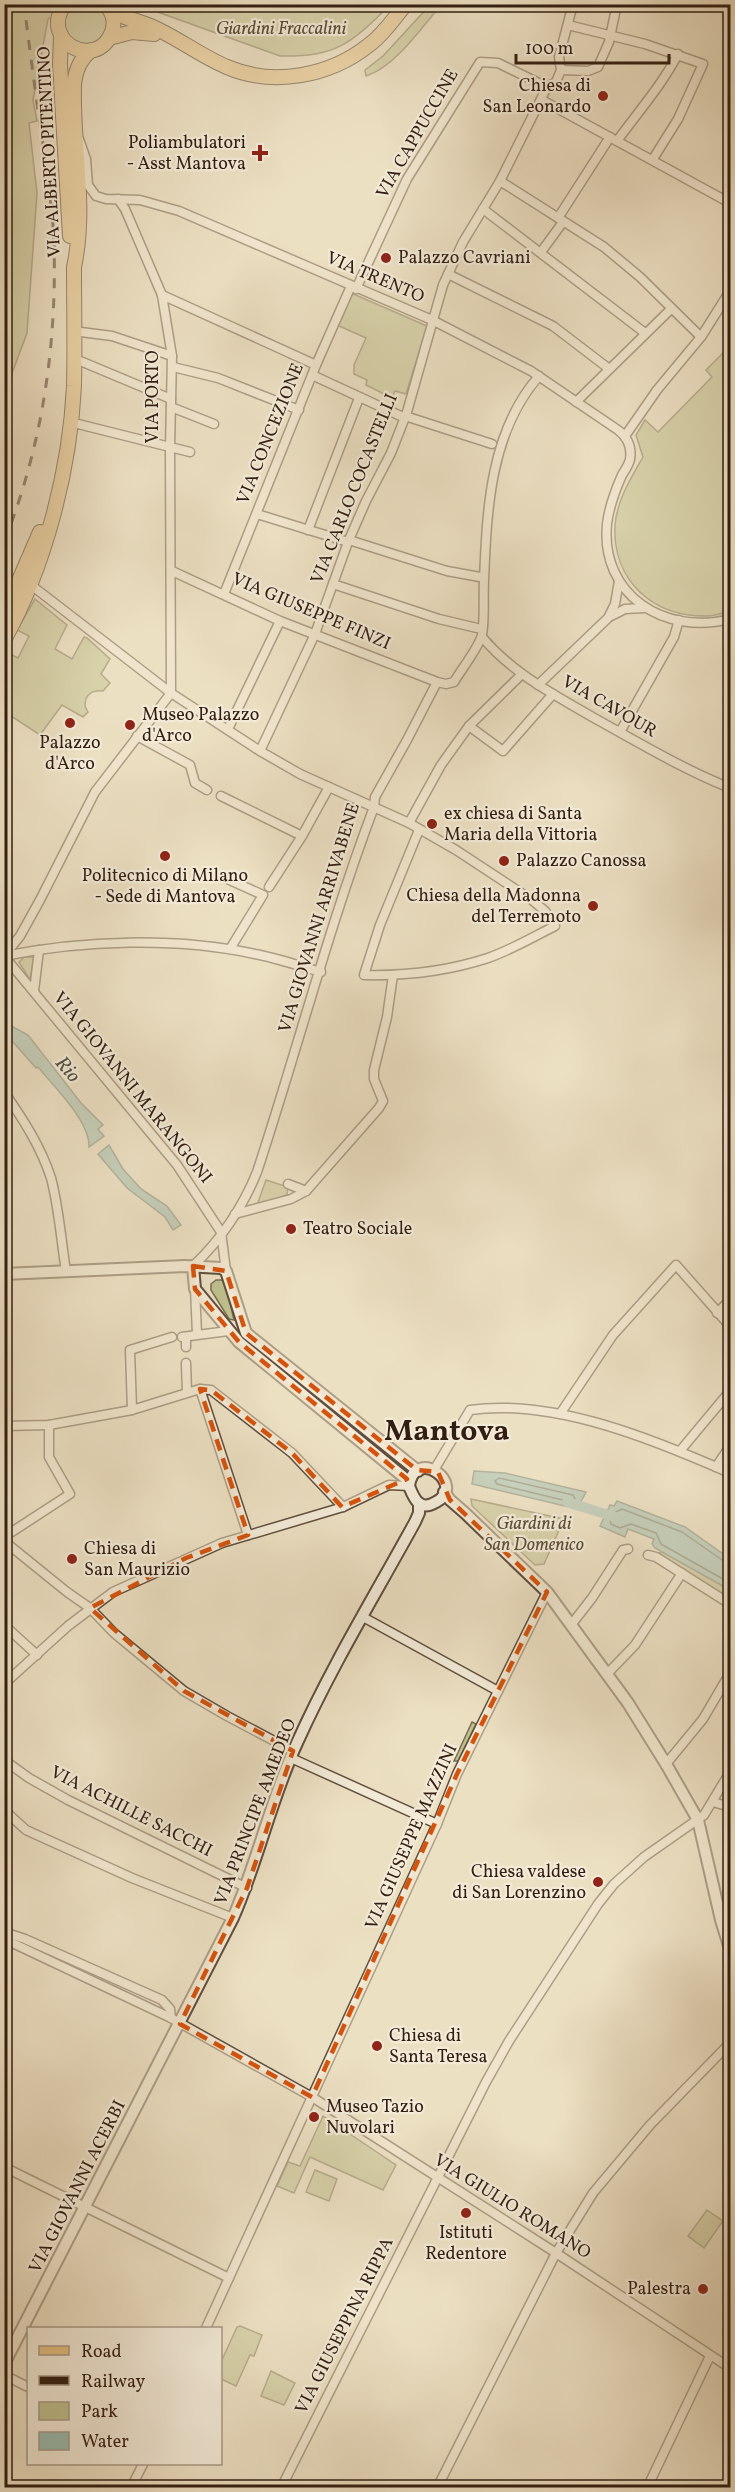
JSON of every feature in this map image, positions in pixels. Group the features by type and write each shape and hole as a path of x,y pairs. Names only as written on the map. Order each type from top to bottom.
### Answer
{"main road":[{"name":"VIA ALBERTO PITENTINO","path":"65,4 58,21 61,35 60,64 70,246 74,267"},
{"path":"108,6 120,15 155,28 211,59 246,74 265,77 298,76 323,69 360,52 378,37 406,4"},
{"path":"61,35 75,48 91,51 101,47 109,38 114,20 108,6"},
{"path":"109,38 137,32 171,37"},
{"name":"VIA ALBERTO PITENTINO","path":"4,640 31,585 46,541 57,496 70,422 74,384 74,267 78,249 80,189 74,84 76,68 82,58 91,51"},
{"name":"VIA ALBERTO PITENTINO","path":"4,615 57,496"}],"street":[{"path":"573,4 559,57 561,70 588,71 599,64 610,36 617,4"},
{"path":"568,25 678,54 703,64 678,119 653,159"},
{"path":"541,252 613,139 666,77 678,54"},
{"name":"VIA CAPPUCCINE","path":"353,287 407,179 480,62 498,63 547,87"},
{"name":"VIA CARLO COCASTELLI","path":"260,751 315,634 366,501 391,453 405,417 432,320 448,274 500,181 547,87 556,82 561,70"},
{"path":"541,102 653,159 730,202"},
{"name":"VIA ALBERTO PITENTINO","path":"76,135 85,155 88,185 93,194"},
{"path":"500,181 604,247 640,277 700,337"},
{"name":"VIA TRENTO","path":"93,194 100,198 141,200 179,211 432,320 539,376 625,436"},
{"name":"VIA PORTO","path":"118,199 125,209 162,295 172,356 171,693"},
{"path":"483,209 645,333"},
{"path":"448,274 553,326 608,368"},
{"name":"VIA CONCEZIONE","path":"224,594 316,364 353,287"},
{"path":"730,291 700,337 657,390 625,436 631,456 611,501 606,536 612,566 619,581 632,598 646,608 679,620 701,623 730,619"},
{"path":"162,295 316,364"},
{"path":"576,402 608,368 671,309"},
{"path":"73,331 112,336 172,356"},
{"path":"73,358 214,424"},
{"path":"173,367 218,378 299,410"},
{"path":"312,375 405,417 492,444"},
{"path":"437,682 446,684 454,682 482,637 489,501 494,474 509,424 529,388 539,376"},
{"path":"308,530 359,398"},
{"path":"70,422 190,452"},
{"path":"257,514 447,571 480,577"},
{"name":"VIA ALBERTO PITENTINO","path":"31,585 29,577 38,549 40,533"},
{"name":"VIA GIUSEPPE FINZI","path":"172,571 280,621 437,682"},
{"path":"608,618 615,604 619,581"},
{"path":"333,584 439,619 477,628"},
{"path":"31,585 171,693 260,751 328,787 409,823 456,850 540,905 555,926 487,958 437,969 393,975 364,975 380,925 419,830"},
{"path":"538,685 608,618 625,609 646,608"},
{"path":"620,732 674,637 679,620"},
{"path":"228,729 280,621"},
{"name":"VIA CAVOUR","path":"482,637 505,662 521,675 669,762 730,788"},
{"path":"409,823 441,765 469,726 521,675"},
{"name":"VIA GIOVANNI ARRIVABENE","path":"189,1266 204,1256 236,1214 249,1192 321,972 338,910 374,807 375,797 437,682"},
{"path":"4,956 20,936 85,811 111,769 171,693"},
{"path":"469,726 503,751 553,694"},
{"path":"137,736 190,765 195,783 207,790"},
{"path":"230,950 302,836 328,787"},
{"path":"221,796 302,836"},
{"path":"223,877 266,891"},
{"path":"4,956 99,943 184,945 255,954 321,972"},
{"path":"35,993 42,949"},
{"name":"VIA GIOVANNI MARANGONI","path":"4,956 177,1165 221,1232"},
{"path":"236,1214 291,1199 306,1191 335,1161 383,1101 374,1079 374,1070 387,1017 393,975"},
{"path":"4,1092 25,1123 43,1157 50,1177 66,1270"},
{"path":"288,1184 306,1191"},
{"path":"221,1232 226,1271 242,1326 418,1471"},
{"path":"560,1414 613,1335 676,1265 730,1326"},
{"path":"4,1274 189,1266 221,1268 226,1271"},
{"path":"189,1266 195,1289 196,1334"},
{"path":"195,1289 232,1335 405,1478 412,1497 419,1503 428,1505 435,1503 444,1492 445,1483 443,1477 427,1468 412,1476 409,1486"},
{"path":"717,1313 730,1300"},
{"path":"132,1410 129,1350 196,1334 232,1335 242,1326"},
{"path":"180,1337 186,1347"},
{"path":"186,1363 187,1392"},
{"path":"200,1389 248,1535"},
{"path":"4,1426 49,1425 132,1410 200,1389 211,1390 292,1453 343,1507"},
{"path":"680,1450 730,1391"},
{"path":"434,1470 470,1410 512,1408 560,1414 680,1450 730,1473"},
{"path":"49,1425 49,1457 70,1494 4,1539 67,1592 90,1608 114,1633 184,1690 292,1755 437,1824"},
{"path":"716,1467 730,1446"},
{"path":"4,1684 90,1608 113,1592 222,1543 343,1507 381,1488 398,1484 409,1486"},
{"path":"444,1492 546,1592 607,1674 666,1764 698,1820 730,1949"},
{"name":"VIA PRINCIPE AMEDEO","path":"175,2021 233,1918 247,1888 292,1755 322,1692 417,1518 419,1503"},
{"path":"571,1625 623,1551 627,1549"},
{"path":"648,1555 656,1557 730,1604"},
{"path":"607,1674 635,1645 682,1573"},
{"name":"VIA GIUSEPPE MAZZINI","path":"206,2327 437,1824 457,1774 546,1592"},
{"path":"363,1617 498,1690"},
{"path":"4,1625 37,1655"},
{"path":"666,1764 703,1719 730,1673"},
{"name":"VIA ACHILLE SACCHI","path":"4,1760 29,1778 68,1800 247,1888"},
{"name":"VIA GIUSEPPINA RIPPA","path":"281,2487 486,2082 509,2042 598,1904 614,1884 637,1863 704,1815 730,1772"},
{"path":"713,1802 730,1807"},
{"path":"4,1810 26,1830 132,1878 233,1918"},
{"path":"4,1932 25,1939 165,2002 175,2021"},
{"name":"VIA GIULIO ROMANO","path":"4,1939 175,2021 312,2097 438,2180 556,2253 730,2368"},
{"name":"VIA GIOVANNI ACERBI","path":"4,2364 85,2206 175,2021"},
{"path":"437,2487 556,2253 593,2193 650,2125 730,2043"},
{"path":"4,2167 229,2278"},
{"path":"647,2487 710,2356"},
{"path":"4,2375 27,2386"},
{"path":"132,2487 142,2465"}],"highlighted area":[{"path":"193,1266 226,1271 246,1333 417,1470 438,1472 450,1500 547,1592 457,1774 312,2097 180,2024 247,1888 293,1751 184,1691 90,1608 186,1558 248,1535 200,1389 211,1390 292,1453 342,1507 407,1479 239,1342 195,1289"}],"green space":[{"path":"5,5 98,5 107,16 107,32 95,44 80,43 74,41 66,33 67,11 48,19 33,100 37,121 29,123 37,193 27,333 5,392"},
{"name":"Giardini Fraccalini","path":"138,5 390,5 364,30 341,46 316,54 280,56"},
{"path":"430,5 441,5 417,35 397,55 377,71 366,76 365,70 383,56"},
{"path":"351,293 427,326 406,394 395,391 392,398 366,385 367,380 354,374 354,365 366,338 337,325"},
{"path":"730,346 730,611 711,616 688,615 654,603 640,592 629,578 621,563 616,545 616,516 625,490 643,457 636,435 645,420 658,432 712,377 706,370"},
{"path":"35,599 67,625 55,649 72,659 84,637 110,659 101,674 110,683 103,691 92,692 88,696 85,706 88,712 83,717 62,705 40,735 5,712 5,662 8,653 18,658 29,636 17,630"},
{"path":"24,957 34,957 30,980 19,962"},
{"path":"266,1180 288,1187 287,1195 257,1205"},
{"path":"216,1280 222,1280 226,1285 234,1320 229,1319 211,1290 211,1284"},
{"name":"Giardini di San Domenico","path":"471,1499 564,1519 544,1564 535,1565 472,1506"},
{"path":"661,1551 730,1590 730,1599 658,1556"},
{"path":"472,1722 476,1724 458,1761 454,1761"},
{"path":"323,2116 396,2165 383,2190 310,2157 294,2193 277,2186 288,2162 300,2166"},
{"path":"315,2170 337,2179 329,2201 306,2192"},
{"path":"707,2210 723,2221 704,2248 688,2236"},
{"path":"240,2326 262,2335 254,2356 250,2355 236,2386 222,2379 222,2360 237,2327"},
{"path":"271,2371 295,2383 284,2405 261,2396"}],"water":[{"name":"Rio","path":"4,1022 28,1035 81,1103 103,1125 98,1129 104,1136 89,1147 88,1137 78,1116 38,1067 36,1068 5,1033"},
{"path":"109,1145 123,1169 141,1189 167,1206 181,1225 173,1230 165,1217 127,1188 98,1154"},
{"path":"474,1471 505,1473 586,1492 577,1509 472,1484"},
{"path":"617,1501 685,1527 730,1559 730,1590 655,1548 652,1544 654,1539 628,1529 625,1537 600,1526 610,1505 614,1506"}],"waterway":[{"name":"Rio","path":"567,1502 618,1518"}],"railway":[{"path":"4,542 28,470 37,433 50,358 53,320 54,244 51,206 24,4"}],"place":[{"name":"Chiesa di San Leonardo","path":"603,96"},
{"name":"Poliambulatori - Asst Mantova","path":"260,153"},
{"name":"Palazzo Cavriani","path":"386,258"},
{"name":"Palazzo d'Arco","path":"70,723"},
{"name":"Museo Palazzo d'Arco","path":"130,725"},
{"name":"ex chiesa di Santa Maria della Vittoria","path":"432,824"},
{"name":"Politecnico di Milano - Sede di Mantova","path":"165,856"},
{"name":"Palazzo Canossa","path":"504,861"},
{"name":"Chiesa della Madonna del Terremoto","path":"593,906"},
{"name":"Teatro Sociale","path":"291,1229"},
{"name":"Chiesa di San Maurizio","path":"72,1559"},
{"name":"Chiesa valdese di San Lorenzino","path":"598,1882"},
{"name":"Chiesa di Santa Teresa","path":"377,2046"},
{"name":"Museo Tazio Nuvolari","path":"314,2117"},
{"name":"Istituti Redentore","path":"466,2213"},
{"name":"Palestra","path":"703,2289"}],"district":[{"name":"Mantova","path":"447,1432"}]}
